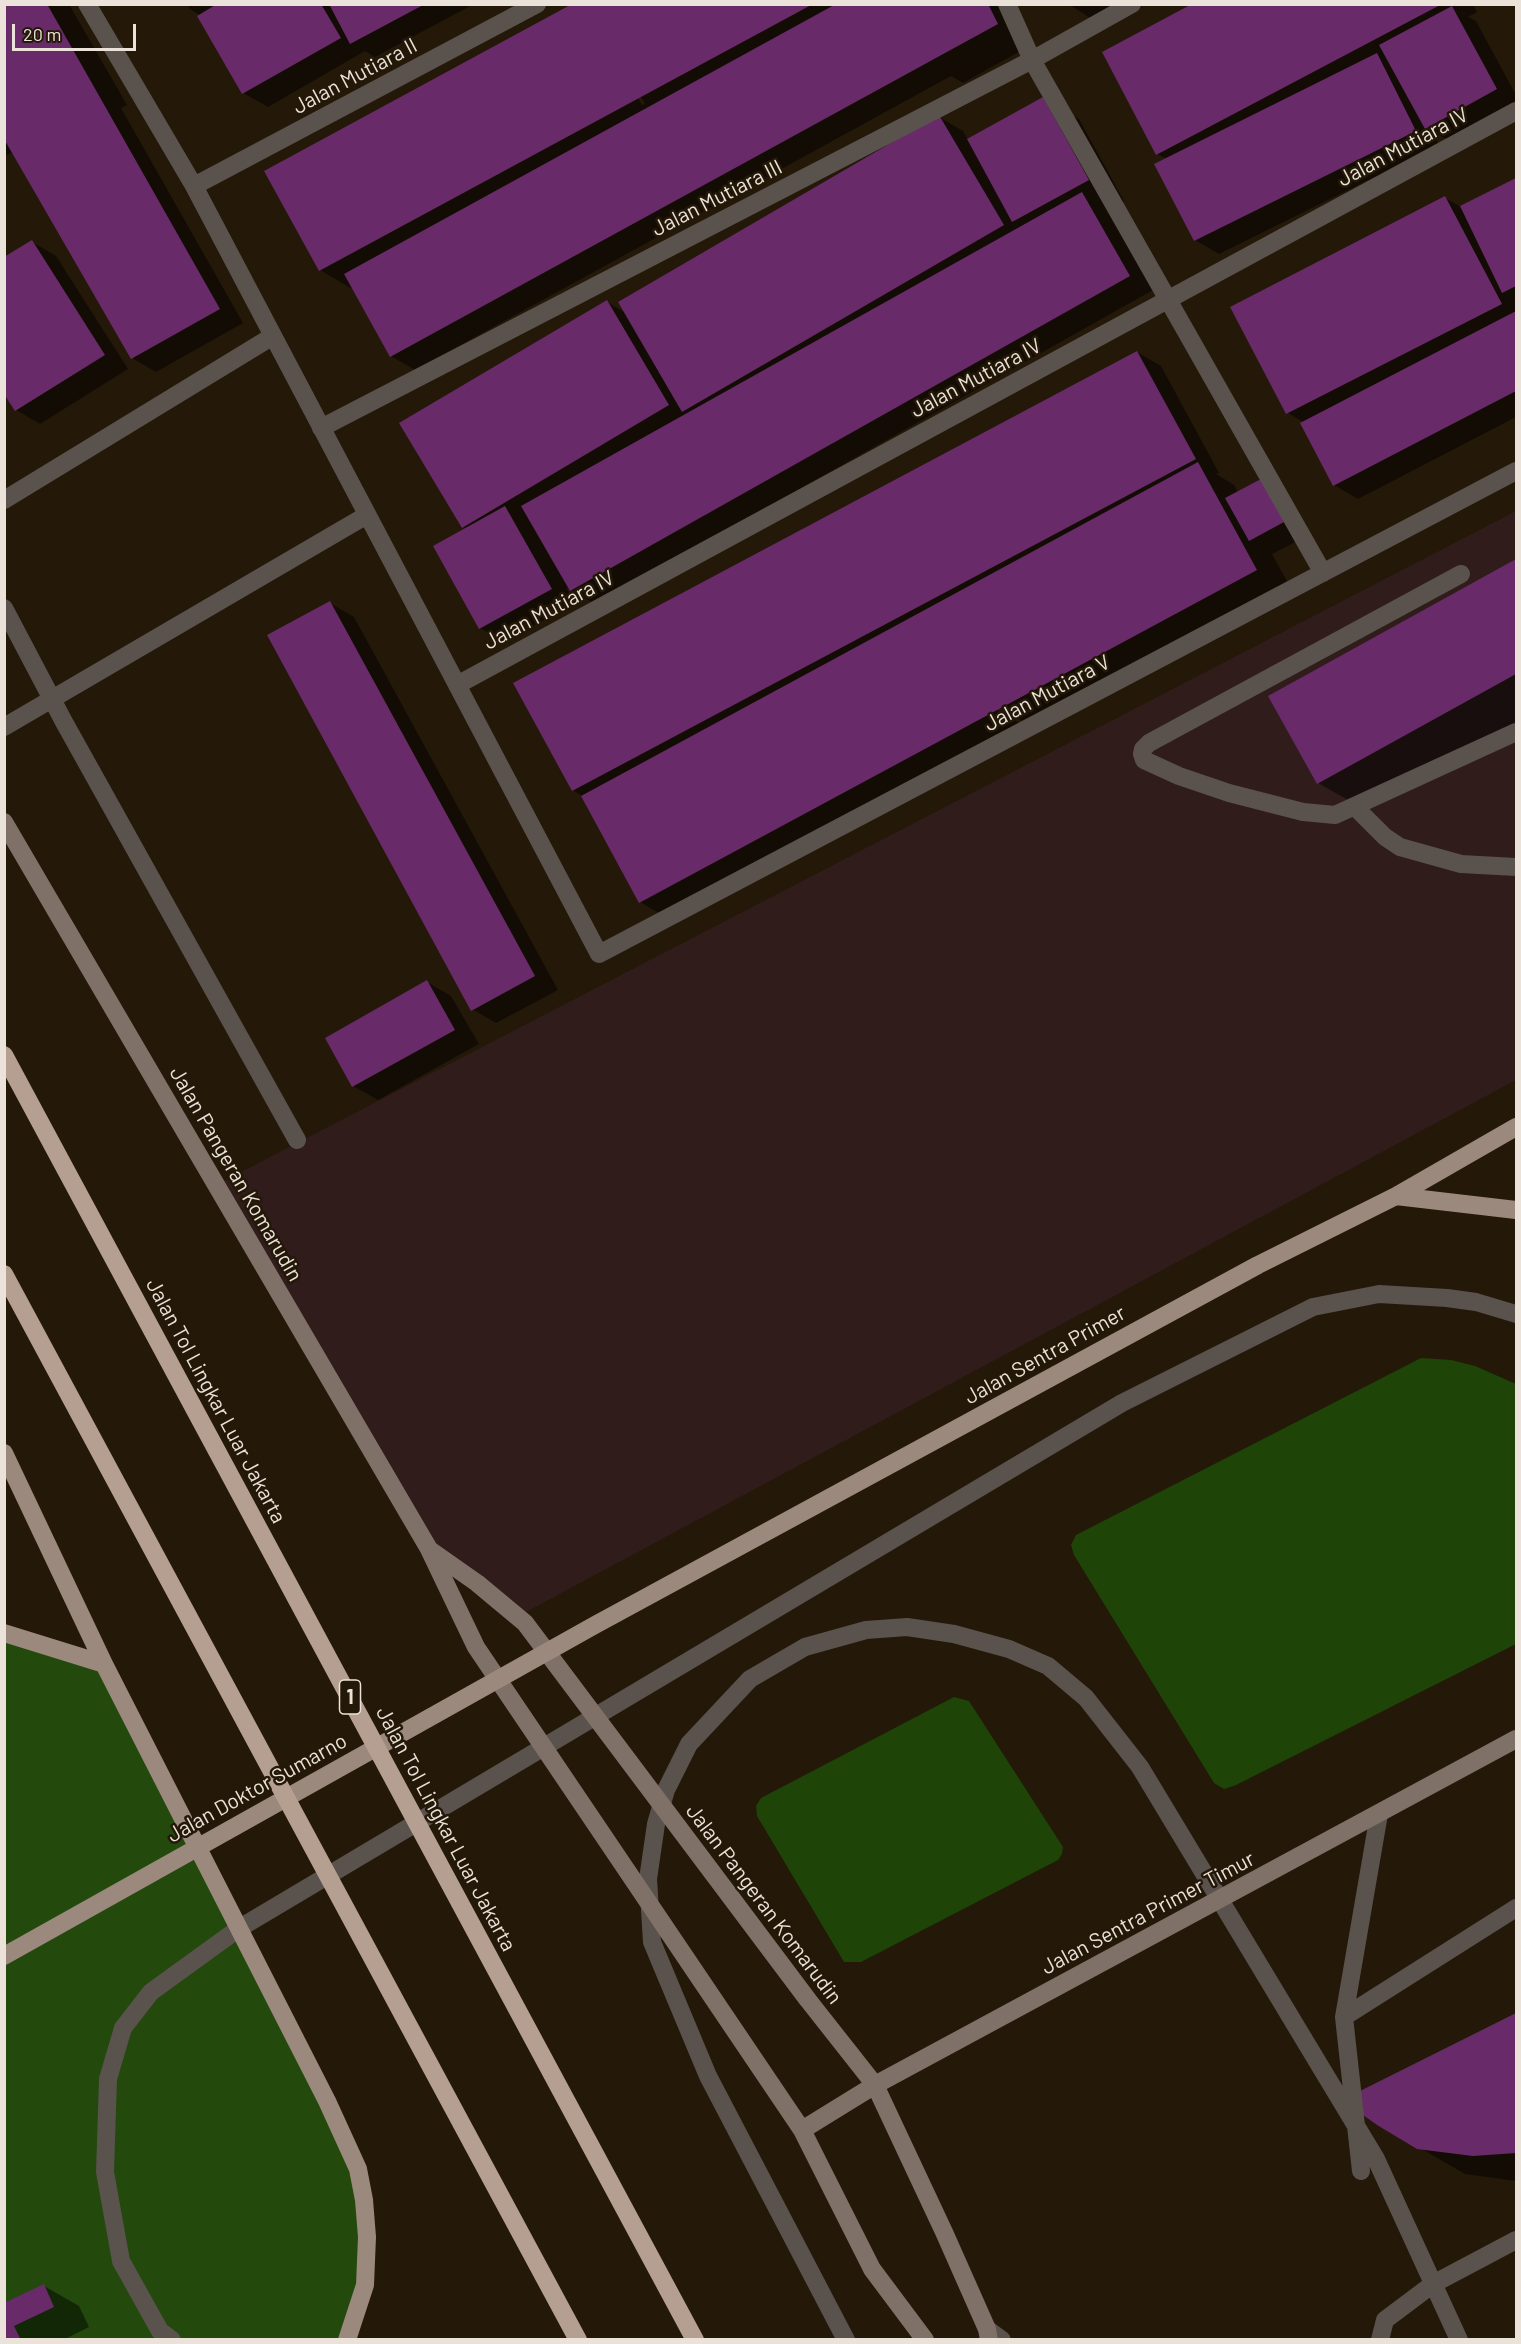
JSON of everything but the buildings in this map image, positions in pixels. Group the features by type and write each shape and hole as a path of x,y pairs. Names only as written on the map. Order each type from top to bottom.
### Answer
{"highway":[{"name":"Jalan Tol Lingkar Luar Jakarta","path":"4,1055 695,2340"},
{"path":"4,1274 578,2340"}],"main road":[{"name":"Jalan Sentra Primer","path":"595,1624 1258,1265 1396,1196 1516,1127"},
{"path":"1396,1196 1516,1210"},
{"path":"4,1453 104,1664 327,2101 358,2169 368,2236 365,2285 347,2340"},
{"name":"Jalan Doktor Sumarno","path":"4,1956 595,1624"},
{"path":"4,1633 104,1664"}],"street":[{"path":"87,4 194,186 457,685"},
{"name":"Jalan Mutiara II","path":"194,186 537,4"},
{"path":"1007,4 1032,60 1323,573"},
{"name":"Jalan Mutiara III","path":"321,428 1032,60 1132,4"},
{"name":"Jalan Mutiara IV","path":"457,685 1516,111"},
{"path":"4,500 273,336"},
{"name":"Jalan Mutiara V","path":"457,685 599,954 1516,471"},
{"path":"4,727 367,515"},
{"path":"1461,574 1149,743 1143,749 1144,760 1179,776 1229,793 1303,812 1335,816 1516,732"},
{"path":"4,608 297,1140"},
{"path":"1354,807 1385,837 1400,847 1461,864 1516,867"},
{"name":"Jalan Pangeran Komarudin","path":"4,822 429,1549 476,1647 802,2130 872,2270 925,2340"},
{"path":"172,2340 160,2331 121,2261 105,2172 108,2079 123,2028 151,1992 238,1929 1122,1403 1312,1306 1379,1293 1476,1302 1516,1314"},
{"name":"Jalan Pangeran Komarudin","path":"429,1549 477,1583 525,1623 875,2085 993,2336"},
{"path":"846,2340 708,2076 652,1942 648,1879 656,1824 666,1790 689,1744 750,1679 805,1647 877,1629 907,1627 954,1634 1009,1649 1048,1666 1086,1698 1140,1767 1377,2159 1458,2340"},
{"name":"Jalan Sentra Primer Timur","path":"802,2130 875,2085 1516,1739"},
{"path":"1361,2171 1344,2017 1378,1814"},
{"path":"1344,2017 1516,1908"},
{"path":"1380,2340 1385,2320 1433,2284 1516,2240"}],"shaded area":[{"path":"1516,511 1516,1080 515,1618 429,1549 216,1185"}],"green space":[{"path":"1421,1358 1451,1360 1475,1366 1516,1384 1516,1644 1224,1789 1214,1783 1074,1555 1071,1545 1076,1535"},
{"path":"5,1633 104,1664 357,2169 367,2236 344,2339 5,2339"},
{"path":"954,1697 969,1701 1063,1847 1062,1854 1058,1860 861,1962 844,1962 757,1816 756,1806 761,1798"}]}
